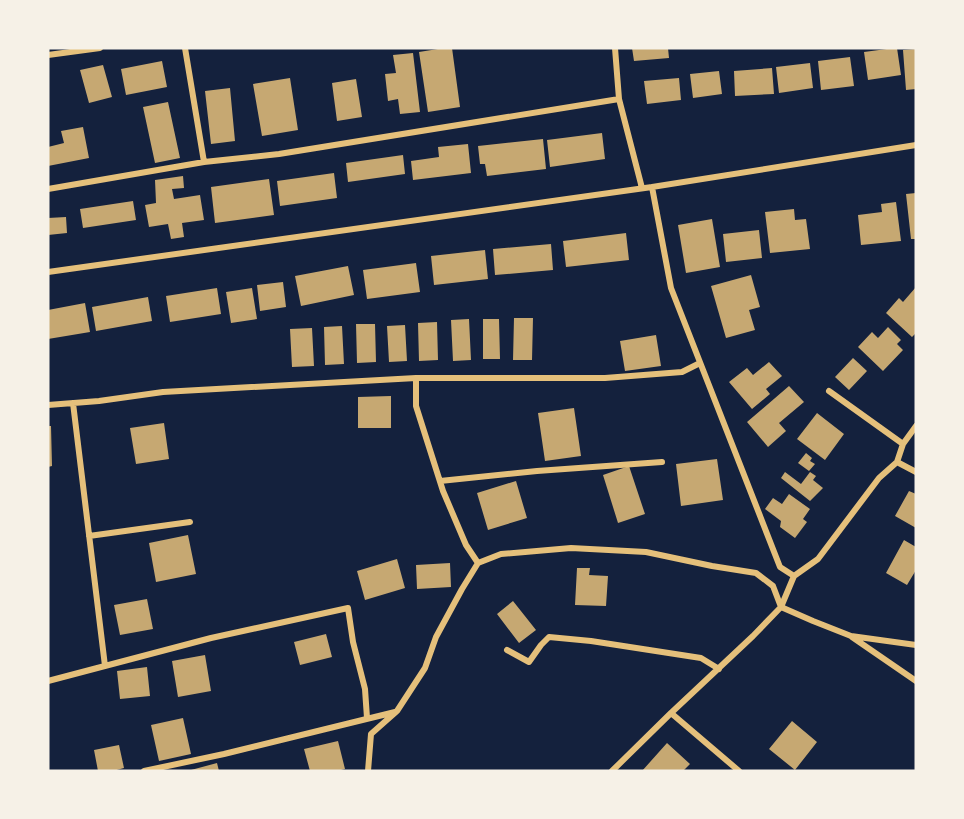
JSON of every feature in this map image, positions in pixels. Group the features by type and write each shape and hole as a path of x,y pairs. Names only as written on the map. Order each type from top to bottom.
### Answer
{"street":[{"path":"48,55 99,48"},
{"path":"185,48 204,162"},
{"path":"615,48 618,99 642,189"},
{"path":"48,189 204,162 279,154 618,99"},
{"path":"48,272 642,189 916,145"},
{"path":"652,187 671,288 776,558 780,567 794,576"},
{"path":"48,405 163,392 416,378 605,378 682,372 700,363"},
{"path":"416,378 416,406 440,481 466,545 478,563"},
{"path":"829,391 903,444"},
{"path":"73,403 105,666"},
{"path":"612,771 781,607 794,576 818,559 879,478 897,462 903,444 916,426"},
{"path":"440,481 662,462"},
{"path":"897,462 916,472"},
{"path":"89,536 190,522"},
{"path":"368,771 371,734 397,711 425,668 436,637 478,563 501,554 571,548 646,552 756,573 773,586 781,607 851,636 916,681"},
{"path":"48,681 211,638 348,608 353,642 365,689 367,718"},
{"path":"851,636 916,645"},
{"path":"507,650 529,662 549,637 591,641 700,658 719,669"},
{"path":"144,771 224,754 397,711"},
{"path":"671,713 739,771"}],"building":[{"path":"452,48 460,107 428,112 419,52"},
{"path":"632,48 668,48 669,58 634,61"},
{"path":"897,48 901,75 868,80 864,52"},
{"path":"916,49 916,89 906,90 903,50"},
{"path":"413,53 420,112 400,114 398,99 388,101 385,74 396,73 393,55"},
{"path":"850,57 854,86 821,90 818,61"},
{"path":"162,61 167,87 126,95 121,69"},
{"path":"810,63 813,88 779,93 776,67"},
{"path":"103,65 112,97 89,103 80,70"},
{"path":"772,68 774,94 735,96 734,71"},
{"path":"719,71 722,94 693,98 690,74"},
{"path":"290,78 298,130 262,136 253,84"},
{"path":"679,78 681,100 647,104 644,81"},
{"path":"356,79 362,117 337,121 332,83"},
{"path":"230,88 235,141 211,144 205,91"},
{"path":"168,102 180,158 155,163 143,107"},
{"path":"83,127 89,158 48,166 48,147 64,143 61,131"},
{"path":"602,133 605,159 550,167 547,140"},
{"path":"543,139 546,169 487,176 485,164 480,164 478,146"},
{"path":"468,144 471,173 413,180 411,161 439,157 438,147"},
{"path":"403,155 405,174 348,182 346,163"},
{"path":"334,173 337,198 280,206 277,181"},
{"path":"183,176 184,188 172,189 174,199 200,195 204,220 182,223 184,237 171,239 168,224 149,227 145,205 156,203 155,180"},
{"path":"269,179 274,215 215,223 211,187"},
{"path":"916,193 916,239 911,239 906,194"},
{"path":"133,201 136,220 83,228 80,209"},
{"path":"896,202 901,241 861,245 858,215 882,212 881,204"},
{"path":"794,209 795,220 806,219 810,249 770,253 765,212"},
{"path":"66,217 67,233 48,235 48,218"},
{"path":"712,219 720,267 686,273 678,225"},
{"path":"759,230 762,258 726,262 723,234"},
{"path":"626,233 629,260 566,267 563,241"},
{"path":"551,244 553,270 495,275 493,249"},
{"path":"485,250 488,279 434,285 431,256"},
{"path":"416,263 420,292 367,299 363,270"},
{"path":"348,266 354,295 301,306 295,276"},
{"path":"751,275 760,307 749,310 755,330 726,338 711,286"},
{"path":"283,282 286,307 260,311 257,285"},
{"path":"916,287 916,333 912,337 886,313 899,298 903,302"},
{"path":"217,288 221,314 170,322 166,296"},
{"path":"252,288 257,319 231,323 226,292"},
{"path":"148,297 152,321 96,331 92,307"},
{"path":"85,303 90,332 48,339 48,310"},
{"path":"514,318 533,318 532,360 513,360"},
{"path":"469,319 471,360 453,361 451,320"},
{"path":"483,319 499,319 500,359 483,359"},
{"path":"437,322 438,360 419,361 418,323"},
{"path":"356,324 375,324 376,362 357,363"},
{"path":"405,325 407,361 389,362 387,326"},
{"path":"342,326 344,364 325,365 324,327"},
{"path":"888,327 901,340 897,344 903,350 883,371 858,347 872,332 878,338"},
{"path":"312,328 314,366 292,367 290,329"},
{"path":"656,335 661,366 625,371 620,341"},
{"path":"853,358 867,371 849,390 835,377"},
{"path":"769,362 782,376 766,389 770,394 752,409 729,382 747,368 753,375"},
{"path":"789,386 804,402 779,423 786,431 768,447 747,422"},
{"path":"391,396 391,428 358,428 358,397"},
{"path":"574,408 581,456 545,461 538,413"},
{"path":"817,413 844,434 825,460 797,439"},
{"path":"164,423 169,459 136,464 130,428"},
{"path":"48,426 51,426 52,466 48,467"},
{"path":"806,453 812,458 810,461 815,464 809,471 798,463"},
{"path":"717,459 723,500 681,506 676,464"},
{"path":"629,466 645,514 618,523 603,475"},
{"path":"785,472 801,484 810,472 816,476 813,480 823,488 810,501 781,478"},
{"path":"516,481 527,518 488,530 477,493"},
{"path":"909,491 916,494 916,528 895,516"},
{"path":"789,494 810,509 803,519 807,522 795,538 780,527 781,521 765,509 773,498 782,504"},
{"path":"188,535 196,574 156,582 149,543"},
{"path":"904,540 916,547 916,570 907,585 886,573"},
{"path":"397,559 405,588 365,600 357,571"},
{"path":"450,563 451,587 417,589 416,565"},
{"path":"577,568 590,568 589,575 608,576 606,606 575,605"},
{"path":"147,599 153,629 120,635 114,605"},
{"path":"513,601 536,630 519,643 497,614"},
{"path":"326,634 332,657 300,665 294,642"},
{"path":"205,655 211,691 178,697 172,661"},
{"path":"147,667 150,696 120,699 117,671"},
{"path":"183,718 191,754 159,761 151,725"},
{"path":"792,721 817,742 795,770 769,749"},
{"path":"338,741 345,769 310,771 304,749"},
{"path":"667,743 690,764 683,771 642,771"},
{"path":"119,745 124,768 98,771 94,750"},
{"path":"217,763 219,771 191,771 191,770"}]}
